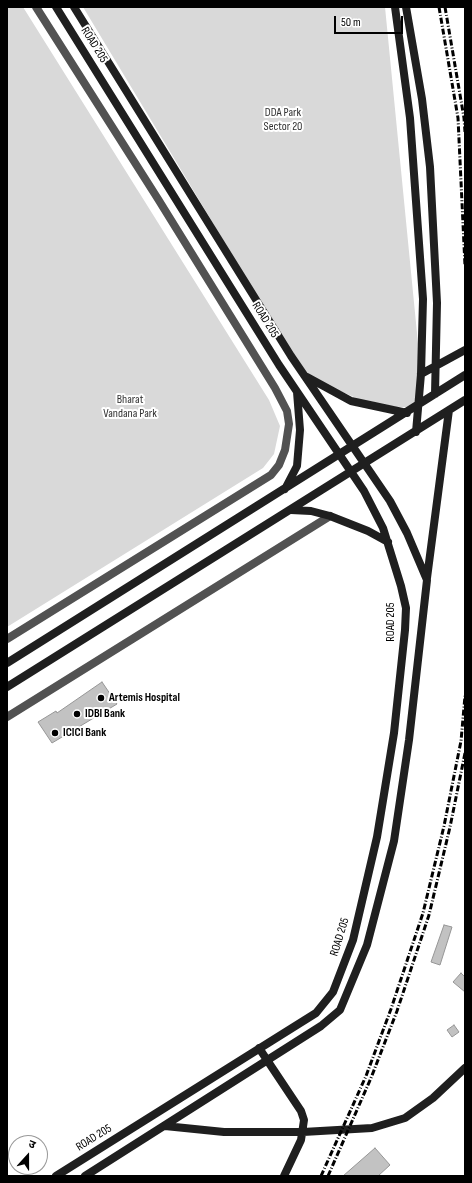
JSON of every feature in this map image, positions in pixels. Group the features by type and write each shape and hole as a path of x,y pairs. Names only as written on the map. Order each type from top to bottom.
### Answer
{"main road":[{"name":"ROAD 205","path":"56,7 296,391 368,497 388,542 406,608 394,733 377,837 353,940 333,992 316,1013 56,1176"},
{"name":"ROAD 205","path":"74,7 304,376 390,501 407,533 427,580 409,740 394,841 367,945 340,1010 321,1026 85,1176"},
{"path":"395,7 410,118 423,299 421,374 417,406 416,432"},
{"path":"406,7 422,99 430,167 437,304 435,394"},
{"path":"421,374 465,350"},
{"path":"7,663 353,447 465,375"},
{"path":"304,376 351,401 407,413"},
{"path":"284,489 297,466 300,430 296,391"},
{"path":"7,687 465,400"},
{"path":"427,580 449,410"},
{"path":"291,510 312,511 330,516 368,531 388,542"},
{"path":"259,1048 302,1111 304,1120 304,1132 284,1176"},
{"path":"165,1126 224,1132 304,1132 372,1128 405,1118 432,1098 465,1068"}],"street":[{"path":"7,639 271,475 279,465 285,450 289,424 287,411 275,388 158,199 36,7"},
{"path":"7,717 330,516"}],"green space":[{"name":"Bharat Vandana Park","path":"7,7 23,7 269,400 280,426 274,454 263,468 7,627"},
{"name":"DDA Park Sector 20","path":"83,7 385,7 421,374 417,406 382,409 305,376"}],"building":[{"path":"102,682 117,704 52,743 38,722 56,711 57,713"},
{"path":"444,925 452,927 440,965 431,962"},
{"path":"461,973 465,977 465,992 453,982"},
{"path":"454,1025 459,1032 452,1037 447,1030"},
{"path":"375,1148 390,1165 378,1176 343,1176"}],"railway":[{"path":"439,7 458,118 465,266"},
{"path":"445,7 464,118 465,132"},
{"path":"321,1176 366,1076 391,1009 423,913 444,826 461,741 465,696"},
{"path":"328,1176 371,1078 397,1011 429,915 450,827 465,753"}],"place":[{"name":"Artemis Hospital","path":"101,698"},
{"name":"IDBI Bank","path":"77,714"},
{"name":"ICICI Bank","path":"55,733"}]}
